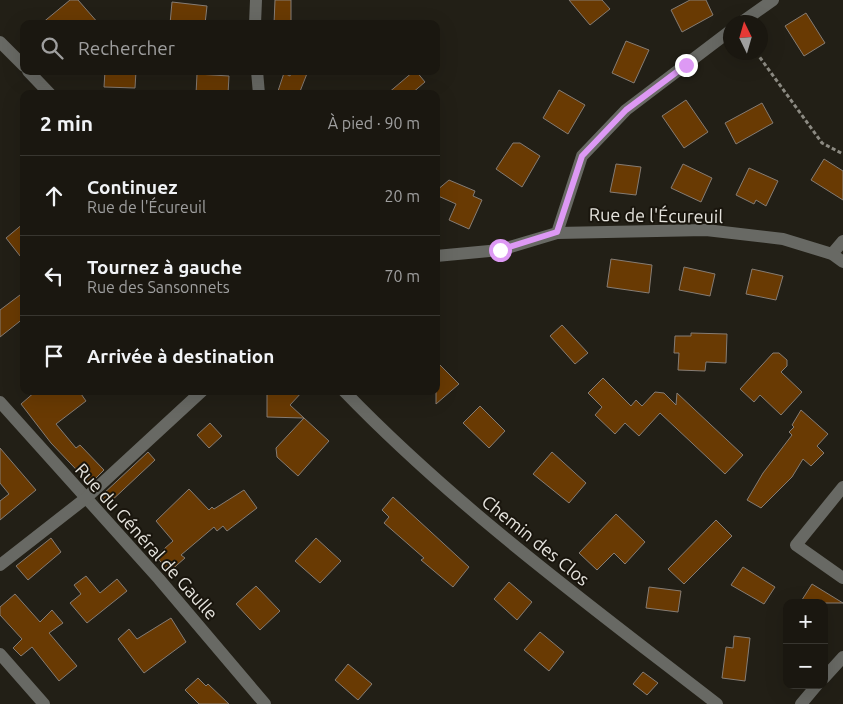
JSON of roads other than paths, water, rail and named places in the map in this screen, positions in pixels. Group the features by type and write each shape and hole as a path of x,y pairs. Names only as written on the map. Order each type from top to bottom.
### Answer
{"street":[{"path":"255,20 256,0"},
{"path":"752,15 773,0"},
{"path":"557,232 582,156 626,110 723,36"},
{"path":"0,42 20,62"},
{"path":"32,75 46,90"},
{"path":"257,75 259,90"},
{"name":"Rue de l'Écureuil","path":"440,256 500,250 557,232 706,230 783,239 832,254 843,262"},
{"path":"832,254 843,241"},
{"path":"0,565 86,498 198,395"},
{"name":"Chemin des Clos","path":"348,395 388,436 502,537 717,704"},
{"name":"Rue du Général de Gaulle","path":"0,402 159,579 266,704"},
{"path":"842,487 796,545 843,578"},
{"path":"0,654 44,704"},
{"path":"828,674 843,657"},
{"path":"801,704 814,689"}]}
